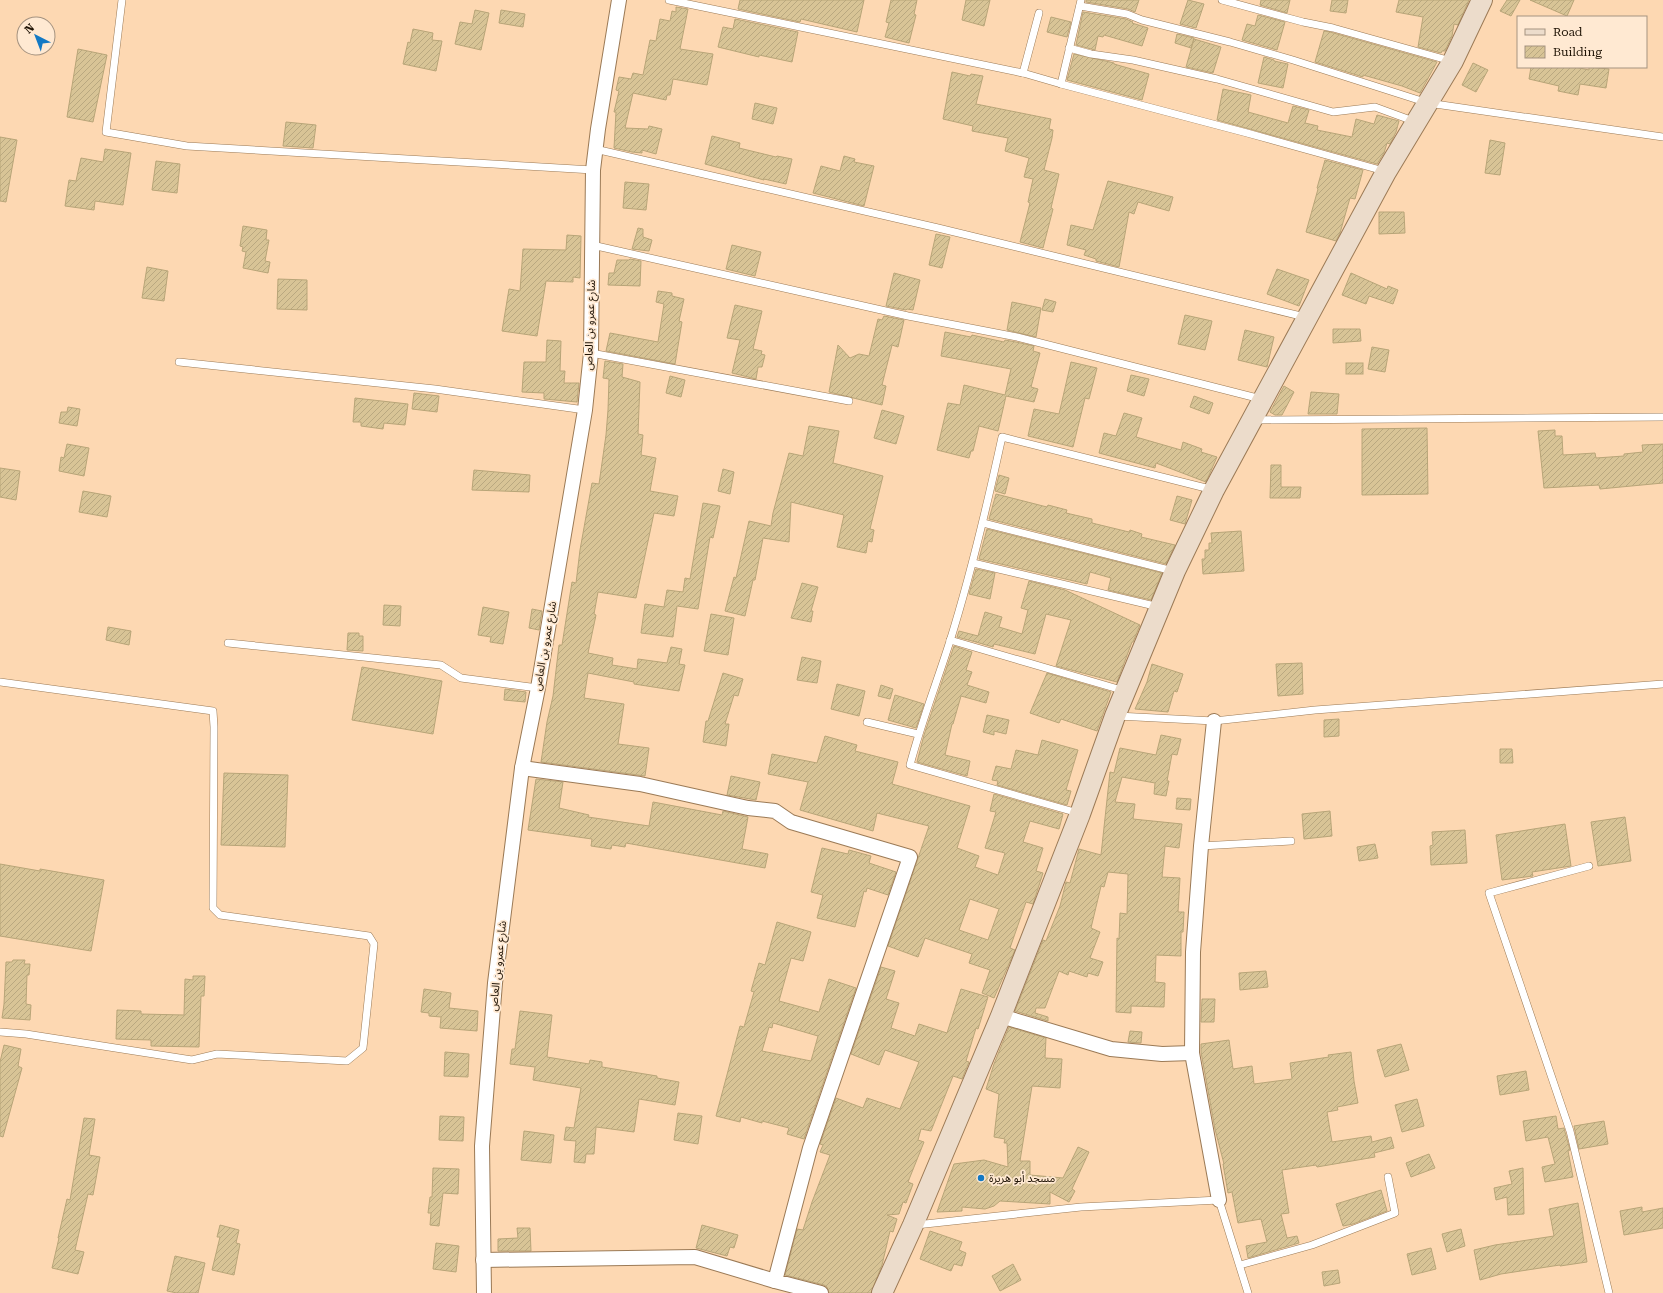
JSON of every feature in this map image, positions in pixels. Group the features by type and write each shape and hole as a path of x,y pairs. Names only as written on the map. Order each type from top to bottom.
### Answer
{"street":[{"name":"شارع عمرو بن العاص","path":"484,1293 482,1146 495,983 522,768 538,688 585,410 591,353 593,170 595,149 620,0"},
{"path":"882,1293 913,1225 1001,1016 1080,814 1115,716 1175,571 1214,490 1386,172 1453,61 1482,0"},
{"path":"1214,721 1201,846 1193,952 1192,1053 1219,1200"},
{"path":"522,768 640,784 748,808 775,812 790,822 910,857 810,1148 775,1281"},
{"path":"1001,1016 1111,1049 1162,1054 1192,1053"},
{"path":"483,1260 695,1257 821,1293"}],"lane":[{"path":"122,0 106,132 187,146 593,170"},
{"path":"669,0 1022,73 1386,172"},
{"path":"1222,0 1303,22 1333,28 1453,61"},
{"path":"1061,84 1080,3 1230,42 1428,103 1663,137"},
{"path":"1022,73 1039,13"},
{"path":"1069,48 1091,54 1133,60 1217,79 1333,112 1375,107 1416,122"},
{"path":"595,149 938,228 1307,318"},
{"path":"592,245 908,316 1017,336 1263,399"},
{"path":"591,353 849,401"},
{"path":"179,362 435,388 585,410"},
{"path":"1252,420 1663,417"},
{"path":"1080,814 910,765 918,734 950,640 973,562 1002,437 1214,490"},
{"path":"983,522 1175,571"},
{"path":"973,562 1159,607"},
{"path":"950,640 1125,691"},
{"path":"228,643 441,665 461,678 538,688"},
{"path":"0,682 213,711 213,908 220,914 369,936 374,944 363,1048 347,1060 217,1054 192,1060 26,1034 0,1032"},
{"path":"1115,716 1214,721 1315,710 1663,684"},
{"path":"867,722 918,734"},
{"path":"1201,846 1291,841"},
{"path":"1589,866 1490,893 1570,1131 1609,1293"},
{"path":"1240,1265 1312,1245 1395,1213 1388,1176"},
{"path":"913,1225 1082,1207 1219,1200 1248,1293"}],"building":[{"path":"740,0 864,0 857,32 801,19 800,22 738,9"},
{"path":"891,0 917,0 914,14 916,15 909,43 885,37 889,23 886,22"},
{"path":"966,0 990,0 984,26 962,20"},
{"path":"1086,0 1139,0 1135,12 1128,9 1086,2"},
{"path":"1188,0 1204,4 1196,28 1180,24"},
{"path":"1261,0 1290,0 1287,13 1260,5"},
{"path":"1332,0 1348,0 1346,13 1330,11"},
{"path":"1399,0 1469,0 1458,25 1454,24 1452,36 1445,51 1442,51 1441,53 1418,47 1423,17 1396,12"},
{"path":"1507,0 1520,0 1511,16 1500,11"},
{"path":"1530,0 1574,0 1567,16"},
{"path":"676,7 688,9 680,49 713,54 707,85 673,79 670,95 667,95 666,100 633,93 625,128 648,129 649,126 662,129 656,154 642,150 642,153 614,148 616,112 614,112 619,91 616,90 619,77 631,79 633,73 643,75 650,40 656,41 660,19 670,21 672,11 676,12"},
{"path":"475,10 489,13 481,50 455,44 460,22 472,24"},
{"path":"501,10 525,14 523,27 499,23"},
{"path":"1083,12 1126,19 1133,22 1132,23 1148,28 1142,46 1104,35 1103,37 1098,36 1095,50 1076,45"},
{"path":"1258,15 1285,22 1277,50 1242,40 1247,24 1255,26"},
{"path":"1051,17 1071,22 1067,37 1047,32"},
{"path":"735,19 798,32 792,62 759,55 759,57 718,47 723,27 733,29"},
{"path":"413,29 433,33 432,40 442,41 436,71 403,64 408,42 410,43"},
{"path":"1324,31 1437,62 1420,93 1402,86 1363,75 1363,77 1315,62"},
{"path":"1177,34 1194,38 1191,48 1175,43"},
{"path":"1194,39 1221,47 1213,73 1186,67"},
{"path":"78,49 107,55 93,122 67,117"},
{"path":"1074,54 1114,63 1149,74 1142,100 1067,80"},
{"path":"1264,57 1288,64 1283,88 1258,83"},
{"path":"1473,63 1488,70 1476,92 1462,85"},
{"path":"1531,68 1580,68 1589,70 1589,68 1609,69 1606,88 1580,84 1578,95 1558,91 1559,86 1529,79"},
{"path":"952,72 970,76 971,74 983,76 976,104 1051,119 1049,129 1053,130 1052,138 1044,170 1059,174 1051,208 1053,209 1043,248 1020,242 1030,203 1028,202 1033,179 1024,177 1029,158 1005,151 1008,138 972,131 973,126 943,119"},
{"path":"1223,89 1251,95 1248,112 1288,123 1293,106 1309,110 1305,123 1318,126 1317,130 1352,137 1356,119 1374,124 1377,115 1399,121 1396,132 1390,144 1387,143 1384,153 1377,164 1217,120"},
{"path":"755,103 777,108 773,124 752,119"},
{"path":"286,122 316,125 313,148 283,146"},
{"path":"712,136 740,143 739,148 776,157 792,159 786,184 764,180 705,164"},
{"path":"0,137 17,140 6,202 0,201"},
{"path":"1490,140 1505,143 1500,175 1485,173"},
{"path":"105,149 131,153 123,205 95,201 94,210 65,206 69,180 76,181 81,158 103,162"},
{"path":"844,156 855,159 854,162 874,166 864,206 813,193 821,166 840,171"},
{"path":"1325,160 1363,170 1355,199 1350,198 1340,233 1336,241 1306,232"},
{"path":"156,161 180,164 177,193 152,190"},
{"path":"1108,181 1173,197 1169,211 1138,202 1134,214 1129,212 1119,267 1096,261 1096,259 1084,255 1086,250 1067,245 1071,225 1093,230"},
{"path":"625,182 649,184 646,210 623,208"},
{"path":"1379,212 1404,212 1405,233 1379,234"},
{"path":"243,226 267,230 266,240 269,240 265,261 270,262 268,273 243,268 246,252 242,251 243,247 240,246"},
{"path":"638,228 643,229 643,237 652,240 649,251 632,249"},
{"path":"936,234 950,237 942,268 929,265"},
{"path":"567,235 581,236 580,278 573,277 573,282 546,281 537,336 502,331 509,289 520,291 523,249 566,250"},
{"path":"732,245 761,252 755,276 726,269"},
{"path":"630,259 641,261 640,286 608,285 609,273 614,273 617,260"},
{"path":"147,267 168,271 164,301 142,298"},
{"path":"1277,269 1309,280 1299,306 1267,294"},
{"path":"894,273 920,280 913,310 886,306"},
{"path":"1351,273 1387,289 1388,286 1398,290 1393,304 1369,296 1366,304 1342,295"},
{"path":"278,279 307,280 307,310 277,309"},
{"path":"658,291 672,293 672,296 684,299 679,321 682,322 675,364 606,351 610,333 658,342 664,304 656,302"},
{"path":"1045,299 1056,302 1053,312 1042,310"},
{"path":"1012,302 1041,308 1036,337 1007,330"},
{"path":"735,305 762,311 753,349 762,351 761,354 765,355 762,367 758,367 756,379 732,373 740,340 727,338"},
{"path":"1185,315 1212,321 1205,350 1178,344"},
{"path":"884,316 904,320 898,347 892,345 882,385 886,386 882,405 829,392 838,345 850,358 859,354 869,356 878,319 882,320"},
{"path":"1333,329 1360,329 1361,341 1333,343"},
{"path":"1245,330 1274,337 1267,367 1238,360"},
{"path":"945,332 971,337 972,335 1004,342 1005,340 1016,342 1034,346 1033,351 1040,353 1031,387 1038,389 1034,402 1006,396 998,431 979,426 973,451 971,451 969,458 937,450 948,403 960,405 964,385 1005,395 1011,369 941,356"},
{"path":"547,340 561,341 560,371 565,371 564,383 579,383 577,402 544,399 544,393 522,392 524,362 546,362"},
{"path":"1372,347 1389,350 1385,372 1368,369"},
{"path":"605,361 623,364 622,377 640,382 638,434 643,435 641,455 656,458 650,491 678,496 674,516 654,513 636,598 598,592 594,614 596,615 588,653 613,658 612,665 637,669 638,659 667,663 671,647 682,649 679,664 685,665 679,691 634,684 634,682 588,673 584,698 624,704 618,744 649,748 645,776 541,762 547,722 553,696 559,645 562,645 572,582 576,583 580,550 592,483 599,484 608,410 609,379 603,378"},
{"path":"1071,362 1097,368 1089,399 1085,398 1073,447 1028,436 1034,409 1059,414"},
{"path":"1346,363 1363,363 1363,374 1346,374"},
{"path":"1131,375 1149,379 1144,396 1127,391"},
{"path":"670,376 685,380 681,397 666,393"},
{"path":"1284,386 1294,392 1282,415 1275,415 1270,412"},
{"path":"1311,392 1339,394 1337,414 1308,414"},
{"path":"414,393 439,396 437,412 412,409"},
{"path":"1194,396 1213,403 1209,414 1190,407"},
{"path":"355,398 408,404 405,425 384,423 383,429 361,426 361,422 353,422"},
{"path":"68,407 80,409 77,426 59,423 61,412 67,412"},
{"path":"882,410 904,416 896,444 874,438"},
{"path":"1124,413 1142,418 1136,437 1181,450 1183,442 1202,449 1201,452 1217,457 1206,482 1156,463 1155,468 1099,453 1104,433 1116,436"},
{"path":"809,426 839,431 833,463 883,476 870,529 874,530 872,542 868,541 866,553 837,547 844,515 791,502 789,542 763,538 755,580 753,580 745,616 725,611 734,577 736,578 749,521 771,526 789,453 803,456"},
{"path":"1427,428 1428,494 1362,495 1362,429"},
{"path":"1555,430 1555,436 1562,436 1563,455 1595,453 1596,458 1624,456 1624,454 1643,452 1642,445 1663,444 1663,483 1600,489 1599,485 1544,488 1538,431"},
{"path":"67,444 89,448 84,476 59,471 61,457 64,458"},
{"path":"1271,465 1281,465 1281,487 1301,487 1300,498 1270,498"},
{"path":"0,468 20,471 16,500 0,497"},
{"path":"723,469 734,472 730,494 718,491"},
{"path":"474,470 530,475 529,492 472,490"},
{"path":"999,475 1009,478 1005,494 995,491"},
{"path":"83,491 111,496 107,517 79,512"},
{"path":"996,494 1047,507 1048,505 1067,510 1066,513 1092,519 1092,523 1129,532 1130,530 1142,534 1141,537 1175,545 1166,564 989,519"},
{"path":"1177,496 1192,500 1185,524 1170,520"},
{"path":"703,503 720,506 713,538 710,537 698,609 677,606 673,637 641,633 645,604 664,607 667,590 683,592 685,578 690,579"},
{"path":"987,529 1162,573 1151,600 1108,590 1111,578 1090,572 1087,584 979,559"},
{"path":"1241,531 1244,571 1203,574 1202,559 1205,559 1205,550 1209,550 1209,543 1212,543 1211,533"},
{"path":"976,569 995,573 990,599 969,594"},
{"path":"1029,581 1065,590 1140,625 1117,682 1056,666 1071,620 1046,614 1035,654 994,644 993,647 957,637 959,631 978,636 985,612 1002,617 999,627 1022,634 1028,610 1021,608"},
{"path":"802,583 818,587 811,611 813,611 811,622 791,618"},
{"path":"384,605 401,606 400,626 383,625"},
{"path":"483,607 509,612 503,644 490,642 491,637 478,635"},
{"path":"532,609 542,611 539,630 529,628"},
{"path":"711,614 734,618 728,655 704,651"},
{"path":"108,627 131,631 129,645 106,640"},
{"path":"348,633 359,633 359,636 363,636 363,651 347,650"},
{"path":"954,646 972,652 966,670 972,672 967,685 989,692 986,703 961,696 952,724 945,755 970,761 967,776 917,762 924,735"},
{"path":"802,657 821,661 817,683 797,680"},
{"path":"1302,663 1303,694 1278,696 1276,664"},
{"path":"1152,664 1183,674 1177,692 1174,691 1168,712 1135,709 1147,682"},
{"path":"362,667 442,681 433,734 352,720"},
{"path":"723,673 743,679 738,696 734,695 725,724 729,724 726,746 703,742 706,721 708,721"},
{"path":"1047,673 1111,692 1097,731 1061,719 1059,723 1030,713"},
{"path":"837,684 865,691 859,716 831,709"},
{"path":"881,685 893,689 890,699 878,696"},
{"path":"505,689 526,692 525,702 504,700"},
{"path":"895,695 924,704 916,728 888,720"},
{"path":"987,715 1009,720 1006,734 994,731 994,735 983,732"},
{"path":"1339,719 1339,736 1324,737 1324,720"},
{"path":"1161,735 1181,739 1177,755 1172,754 1166,796 1154,794 1155,783 1122,777 1115,802 1135,804 1133,819 1182,824 1179,848 1165,846 1162,877 1180,878 1178,912 1184,912 1183,932 1181,932 1181,956 1156,955 1155,982 1165,983 1164,1007 1131,1006 1131,1013 1116,1012 1117,938 1119,939 1120,913 1127,914 1128,874 1108,872 1104,887 1101,886 1091,928 1100,932 1090,958 1103,962 1098,976 1088,973 1087,977 1069,971 1068,975 1059,971 1045,1008 1036,1008 1035,1013 1048,1017 1048,1021 1015,1011 1043,940 1046,941 1060,906 1066,882 1070,883 1079,849 1101,855 1110,772 1114,773 1120,748 1156,755"},
{"path":"825,736 857,745 855,751 898,762 892,784 970,806 957,848 979,856 975,867 998,875 1005,853 985,848 996,812 990,811 994,794 1063,814 1059,829 1030,821 1023,842 1043,848 1036,871 1043,873 1033,904 1026,902 1010,948 1015,950 994,998 982,993 990,970 969,963 972,954 925,938 918,957 888,946 929,826 877,813 873,831 800,810 808,782 768,774 772,754 817,763","holes":["970,899 999,909 988,940 959,930"]},
{"path":"1042,740 1078,750 1066,790 1071,791 1067,805 997,785 998,781 992,780 996,766 1011,769 1016,750 1038,755"},
{"path":"1500,749 1512,749 1513,763 1500,763"},
{"path":"224,773 288,775 285,847 221,845"},
{"path":"731,776 760,782 756,800 727,795"},
{"path":"536,779 563,782 559,808 589,815 588,817 649,826 653,802 722,815 723,811 748,817 742,849 768,854 765,868 626,843 625,847 612,845 611,849 591,846 592,839 528,830"},
{"path":"1177,798 1191,799 1190,810 1176,809"},
{"path":"1330,811 1332,836 1304,839 1302,814"},
{"path":"1625,817 1631,861 1598,866 1591,822"},
{"path":"1565,824 1571,866 1532,872 1533,876 1502,880 1496,835"},
{"path":"1465,830 1467,863 1431,865 1430,846 1433,845 1432,832"},
{"path":"1375,844 1378,858 1359,861 1357,847"},
{"path":"822,848 848,854 849,850 871,856 869,863 896,872 888,895 867,888 866,892 864,891 855,927 817,918 823,895 811,892"},
{"path":"0,864 104,880 91,951 0,936"},
{"path":"777,922 811,932 803,961 791,958 779,1001 819,1012 829,979 856,988 804,1139 787,1134 789,1128 741,1117 740,1122 716,1116 740,1026 744,1027 754,992 751,991 759,963 765,965","holes":["773,1023 818,1036 811,1061 762,1051 769,1027 772,1028"]},
{"path":"13,960 25,960 24,964 30,964 29,975 27,975 26,1004 31,1005 30,1020 2,1018 6,962 12,962"},
{"path":"881,967 895,971 886,999 899,1003 891,1028 915,1036 919,1024 947,1033 961,989 988,997 978,1029 976,1028 966,1061 969,1062 962,1079 953,1076 931,1131 921,1129 918,1140 924,1142 908,1182 913,1184 906,1203 903,1202 899,1214 887,1215 897,1219 893,1232 890,1231 882,1265 871,1293 829,1293 827,1287 824,1285 785,1275 797,1229 803,1230 830,1155 820,1152 823,1145 820,1144 836,1098 863,1108 867,1098 900,1109 919,1062 885,1050 879,1065 851,1054"},
{"path":"1266,971 1268,987 1240,990 1239,973"},
{"path":"193,976 205,976 204,996 201,996 199,1047 151,1046 151,1040 116,1039 117,1010 141,1011 141,1014 184,1015 185,979 193,980"},
{"path":"424,989 451,993 449,1008 478,1011 477,1031 440,1028 441,1017 429,1016 429,1013 421,1012"},
{"path":"1202,999 1215,999 1214,1022 1201,1022"},
{"path":"520,1011 552,1015 547,1057 589,1064 590,1060 602,1062 602,1067 657,1076 657,1078 679,1082 675,1105 639,1099 634,1132 596,1127 594,1154 586,1154 585,1163 574,1162 576,1141 564,1140 566,1127 574,1128 581,1088 533,1080 535,1067 510,1064 512,1049 515,1049"},
{"path":"1009,1027 1046,1038 1045,1058 1062,1059 1060,1088 1032,1086 1020,1161 1030,1161 1030,1175 1063,1178 1078,1147 1089,1152 1072,1189 1075,1191 1069,1202 1050,1192 1050,1204 1000,1201 994,1206 985,1209 962,1207 962,1211 937,1212 954,1164 984,1160 1008,1167 1007,1143 1004,1143 1005,1139 994,1137 999,1094 986,1089"},
{"path":"1130,1031 1142,1032 1141,1043 1128,1042"},
{"path":"1229,1040 1233,1069 1252,1066 1254,1084 1292,1079 1290,1063 1351,1052 1358,1103 1337,1107 1338,1110 1327,1112 1332,1142 1371,1136 1372,1142 1391,1137 1394,1148 1374,1153 1375,1157 1317,1167 1316,1165 1282,1170 1289,1213 1281,1214 1287,1238 1297,1236 1299,1243 1248,1258 1246,1246 1267,1242 1261,1219 1238,1223 1232,1192 1228,1193 1224,1164 1215,1129 1201,1052 1201,1044"},
{"path":"1401,1044 1409,1070 1385,1077 1377,1050"},
{"path":"4,1045 21,1049 18,1066 22,1068 3,1137 0,1136 0,1062"},
{"path":"445,1052 469,1054 468,1077 444,1076"},
{"path":"1526,1071 1529,1090 1500,1095 1497,1076"},
{"path":"1417,1099 1424,1126 1402,1132 1395,1105"},
{"path":"678,1113 702,1116 698,1144 674,1140"},
{"path":"440,1116 464,1117 463,1141 439,1140"},
{"path":"1556,1116 1558,1129 1564,1128 1570,1150 1568,1151 1573,1177 1545,1182 1542,1167 1555,1164 1548,1137 1526,1141 1523,1121"},
{"path":"84,1118 95,1119 89,1155 100,1157 93,1195 88,1194 75,1250 84,1252 78,1274 52,1268 67,1199 70,1200"},
{"path":"1604,1121 1608,1144 1579,1149 1574,1126"},
{"path":"524,1131 554,1135 551,1163 521,1160"},
{"path":"1429,1154 1435,1168 1411,1177 1406,1163"},
{"path":"433,1168 459,1169 458,1194 443,1193 439,1226 430,1225 431,1213 428,1213 430,1197 432,1197"},
{"path":"1523,1168 1524,1214 1508,1215 1507,1197 1496,1200 1494,1188 1512,1184 1509,1171"},
{"path":"1381,1190 1387,1211 1353,1224 1343,1226 1336,1204"},
{"path":"1578,1203 1587,1262 1501,1274 1480,1280 1474,1250 1495,1245 1554,1236 1549,1209"},
{"path":"1642,1207 1642,1212 1663,1208 1663,1228 1624,1235 1620,1211"},
{"path":"220,1225 239,1230 236,1243 240,1244 234,1275 212,1270 220,1237 217,1237"},
{"path":"702,1225 738,1235 734,1248 730,1247 727,1256 696,1248"},
{"path":"517,1228 530,1228 531,1251 498,1251 498,1239 518,1238"},
{"path":"1461,1229 1465,1246 1447,1252 1442,1234"},
{"path":"930,1231 962,1242 959,1250 966,1253 962,1266 954,1264 951,1271 920,1259"},
{"path":"436,1243 459,1246 456,1272 433,1269"},
{"path":"1431,1248 1436,1269 1412,1275 1407,1254"},
{"path":"175,1256 205,1263 198,1293 177,1293 167,1291"},
{"path":"1013,1264 1021,1280 1000,1291 992,1276"},
{"path":"1338,1270 1340,1283 1324,1286 1322,1272"}],"place":[{"name":"مسجد أبو هريرة","path":"981,1178"}]}
